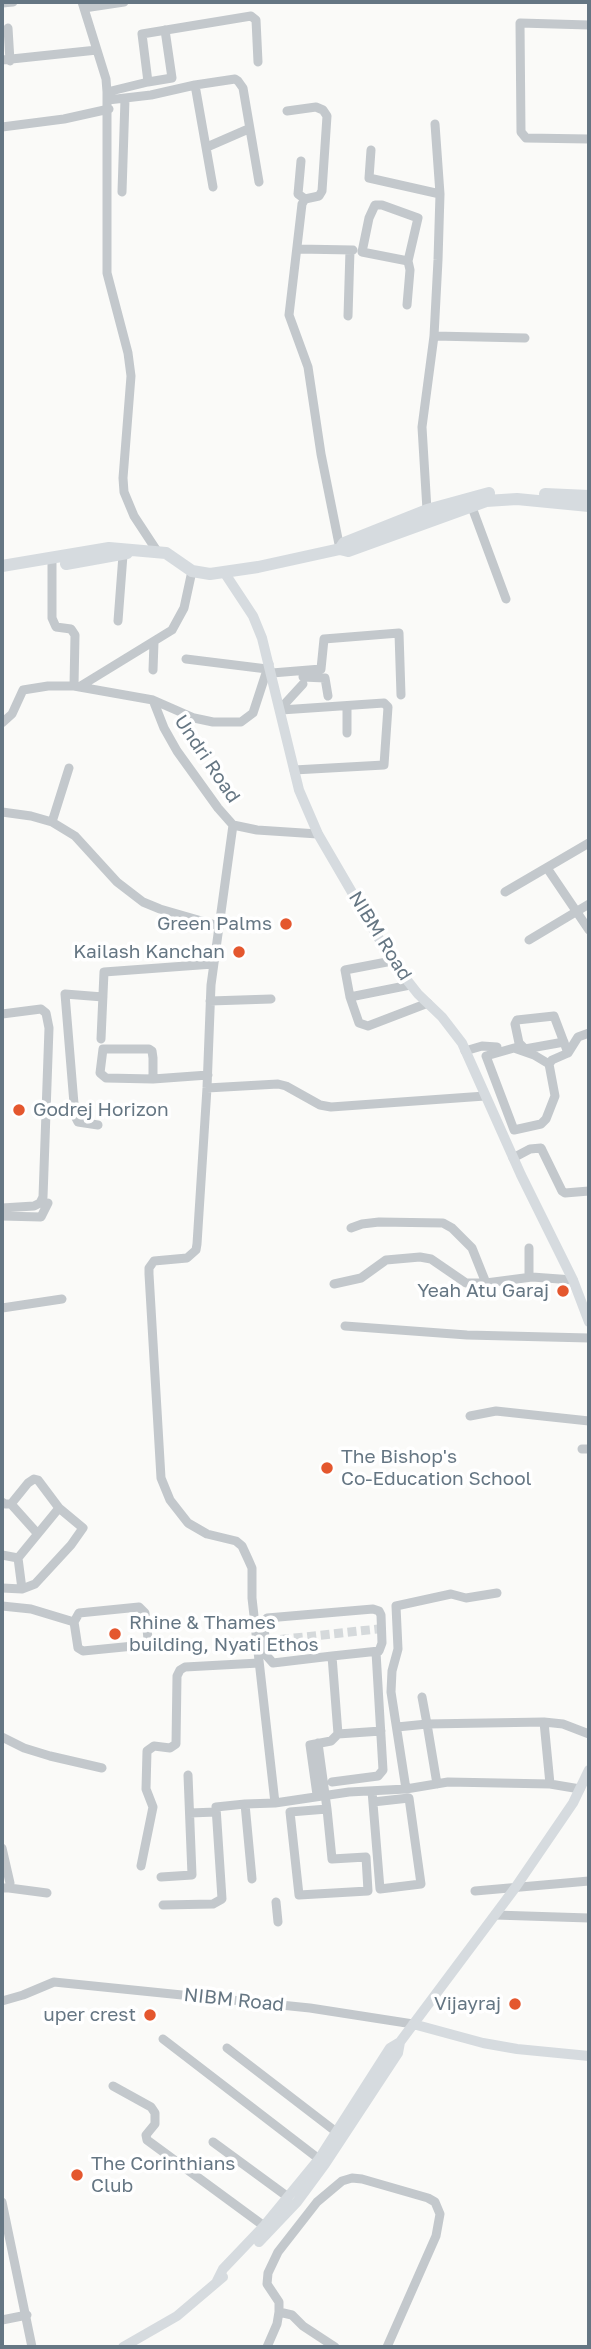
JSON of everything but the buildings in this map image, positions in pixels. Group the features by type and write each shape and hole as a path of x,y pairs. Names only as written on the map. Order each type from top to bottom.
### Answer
{"highway":[{"path":"2,575 109,548 157,551 173,557 192,571 210,574 340,549 348,551 489,493 589,496"},
{"path":"340,549 344,543 427,510 470,502 517,499 589,506"},
{"path":"2,566 123,555 138,550"}],"main road":[{"name":"NIBM Road","path":"224,572 257,625 281,709 303,803 318,834 392,961 410,985 454,1032 465,1051 513,1158 573,1280 589,1322"},
{"path":"582,1303 589,1293"},
{"path":"216,2281 223,2269 264,2227 288,2197 311,2176 398,2053 400,2042 412,2024 515,1888 580,1789 589,1770"},
{"name":"NIBM Road","path":"412,2024 483,2043 589,2056"},
{"path":"127,2346 177,2316 216,2281 228,2274 297,2202 335,2132 390,2048 400,2042"}],"street":[{"path":"2,3 13,2"},
{"path":"124,2 83,5 106,79 108,101 107,274 128,353 131,376 124,492 134,516 157,551"},
{"path":"148,82 142,34 164,30 251,16 256,20 258,62"},
{"path":"589,25 520,23 521,132 526,138 589,139"},
{"path":"8,28 6,60 97,50"},
{"path":"2,127 64,119 148,82 172,78 164,30"},
{"path":"108,101 151,96 235,79 241,84 253,138 258,182"},
{"path":"195,85 213,187"},
{"path":"122,192 125,99"},
{"path":"287,111 320,108 327,116 322,191 319,196 305,200"},
{"path":"427,510 422,427 434,337 440,194 435,124"},
{"path":"207,147 246,130"},
{"path":"371,150 369,178 440,194"},
{"path":"301,161 298,194 305,200"},
{"path":"305,200 289,315 308,367 321,454 340,549"},
{"path":"362,251 375,205 418,218 408,261 410,270 407,305"},
{"path":"299,249 362,251 408,261"},
{"path":"348,316 350,250"},
{"path":"434,337 525,338"},
{"path":"470,502 506,599"},
{"path":"118,621 123,555"},
{"path":"53,562 53,622 56,627 71,629 75,635 76,687"},
{"path":"76,687 172,630 181,618 192,571"},
{"path":"281,709 303,677 321,669 324,639 399,633 401,695"},
{"path":"153,670 154,642"},
{"path":"186,659 325,678 328,696"},
{"path":"2,723 12,714 23,690 58,685 153,700 194,718 213,722 242,722 253,713 270,671"},
{"name":"Undri Road","path":"153,700 177,751 233,825 257,830 318,834"},
{"path":"281,709 387,704 383,765 294,770"},
{"path":"347,706 347,733"},
{"path":"52,822 69,768"},
{"path":"2,812 52,822 75,836 117,882 143,902 219,926"},
{"path":"233,825 213,964 208,1088 196,1250 187,1258 154,1261 149,1268 161,1478 170,1500 188,1523 207,1534 236,1541 245,1551 252,1568 259,1663 275,1803"},
{"path":"505,892 589,843"},
{"path":"547,868 589,930"},
{"path":"529,940 589,904"},
{"path":"392,961 344,971 359,1023 365,1026 428,1003"},
{"path":"101,1039 104,972 213,964"},
{"path":"350,997 410,985"},
{"path":"98,1125 78,1122 75,1116 65,993 103,997"},
{"path":"210,1001 271,999"},
{"path":"2,1014 41,1009 46,1013 49,1028 43,1197 40,1203 34,1206 2,1208"},
{"path":"564,1042 525,1049 519,1043 517,1020 554,1016 568,1052"},
{"path":"549,1064 568,1052 583,1033 589,1032"},
{"path":"465,1051 482,1046 497,1047"},
{"path":"514,1048 549,1064 555,1096 546,1119 541,1124 514,1130 486,1056 514,1048"},
{"path":"153,1079 153,1058 149,1049 103,1049 100,1068 102,1077 153,1079 208,1075"},
{"path":"208,1088 278,1084 311,1101 331,1107 485,1096"},
{"path":"513,1158 530,1149 541,1148 562,1191 589,1191"},
{"path":"2,1216 41,1217 48,1203"},
{"path":"351,1228 362,1224 410,1221 448,1225 472,1248 486,1283"},
{"path":"529,1248 529,1277"},
{"path":"334,1284 361,1278 386,1260 420,1257 431,1259 466,1283 529,1277 573,1280"},
{"path":"2,1308 62,1299"},
{"path":"345,1326 507,1337 589,1338"},
{"path":"470,1416 496,1411 589,1421"},
{"path":"2,1588 22,1589 38,1581 83,1528 59,1508 38,1480 34,1479 7,1503 37,1534"},
{"path":"22,1589 18,1558 59,1508"},
{"path":"2,1555 18,1558"},
{"path":"406,1789 390,1681 398,1643 395,1609 399,1604 451,1594 466,1598 497,1593"},
{"path":"2,1606 31,1609 74,1622"},
{"path":"139,1607 145,1613 148,1643 83,1651 78,1648 74,1622 79,1613 139,1607"},
{"path":"373,1609 381,1615 382,1643 376,1652 272,1662 267,1659 264,1623 267,1618 373,1609"},
{"path":"382,1643 398,1643"},
{"path":"332,1782 378,1776 383,1770 376,1652"},
{"path":"332,1656 338,1734"},
{"path":"141,1866 153,1807 145,1782 147,1751 154,1746 170,1748 177,1744 177,1676 180,1670 185,1667 259,1663"},
{"path":"422,1697 437,1784"},
{"path":"397,1727 544,1722 563,1724 589,1734"},
{"path":"544,1722 550,1784"},
{"path":"327,1809 290,1811 299,1895 368,1891 366,1857 332,1858 327,1809 322,1795 318,1743 331,1741 338,1734 381,1731"},
{"path":"2,1737 24,1748 102,1768"},
{"path":"160,1877 192,1875 188,1775"},
{"path":"163,1905 213,1904 222,1899 217,1806 275,1803 322,1795 437,1784 550,1784 580,1789"},
{"path":"372,1791 380,1889 421,1884 409,1798 373,1802"},
{"path":"292,1800 293,1812"},
{"path":"246,1804 252,1879"},
{"path":"190,1812 216,1812"},
{"path":"2,1848 10,1883 5,1888"},
{"path":"475,1891 589,1881"},
{"path":"5,1888 47,1893"},
{"path":"276,1902 278,1922"},
{"path":"495,1915 589,1918"},
{"name":"NIBM Road","path":"2,2001 54,1982 310,2007 412,2024"},
{"path":"163,2039 318,2159"},
{"path":"227,2048 335,2132"},
{"path":"113,2086 151,2107 155,2113 155,2124 146,2135 147,2140 264,2227"},
{"path":"213,2142 288,2197"},
{"path":"311,2176 330,2189"},
{"path":"267,2347 279,2312 279,2302 267,2284 268,2273 278,2252 299,2221 330,2189 342,2181 362,2179 428,2198 435,2202 440,2214 436,2236 387,2347"},
{"path":"2,2202 32,2347"},
{"path":"279,2312 292,2315 303,2326 335,2347"},
{"path":"2,2320 27,2315"}],"tunnel":[{"path":"267,1641 378,1629"}],"place":[{"name":"Green Palms","path":"286,924"},
{"name":"Kailash Kanchan","path":"239,952"},
{"name":"Godrej Horizon","path":"19,1110"},
{"name":"Yeah Atu Garaj","path":"563,1291"},
{"name":"The Bishop's Co-Education School","path":"327,1468"},
{"name":"Rhine & Thames building, Nyati Ethos","path":"115,1634"},
{"name":"Vijayraj","path":"515,2004"},
{"name":"uper crest","path":"150,2015"},
{"name":"The Corinthians Club","path":"77,2175"}]}
